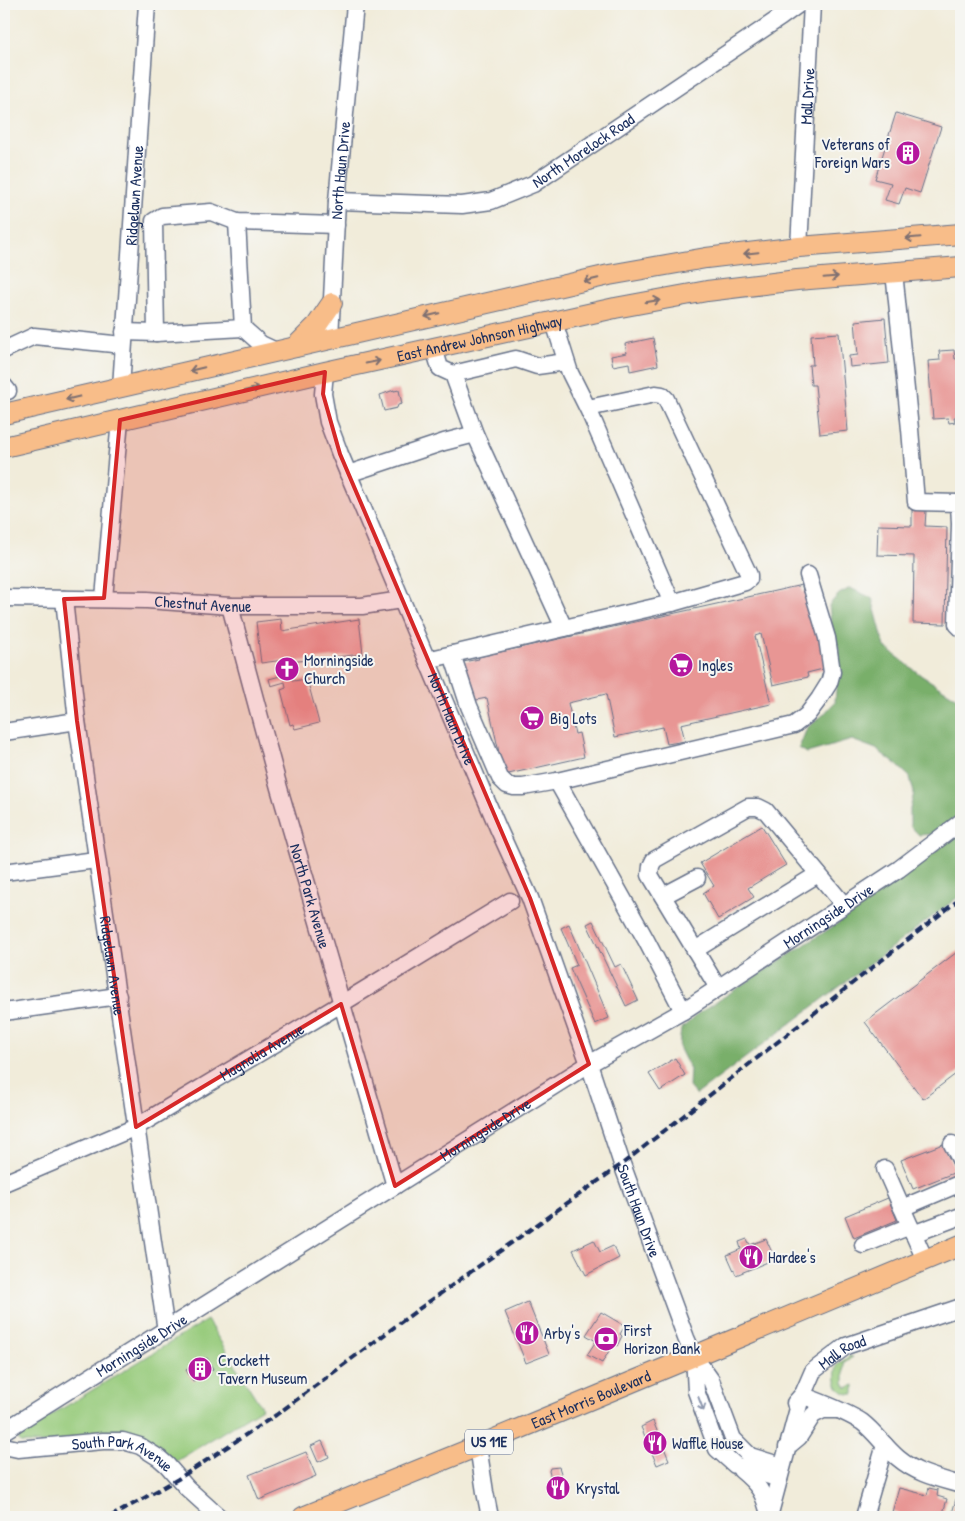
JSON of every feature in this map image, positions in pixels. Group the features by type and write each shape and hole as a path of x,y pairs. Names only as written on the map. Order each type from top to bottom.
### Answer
{"main road":[{"name":"East Andrew Johnson Highway","path":"4,414 609,275 706,258 799,247 961,234"},
{"path":"797,280 799,247"},
{"name":"East Andrew Johnson Highway","path":"4,447 325,372 615,308 707,291 797,280 961,266"},
{"path":"285,349 317,325 332,303"},
{"path":"325,372 330,338"},
{"path":"120,420 121,387"},
{"name":"East Morris Boulevard","path":"303,1517 961,1245"}],"street":[{"name":"Ridgelawn Avenue","path":"121,387 147,4"},
{"name":"North Haun Drive","path":"330,338 337,201 355,4"},
{"name":"North Morelock Road","path":"337,201 462,205 491,201 533,184 799,4"},
{"name":"Mall Drive","path":"799,247 812,4"},
{"path":"156,333 154,221 162,216 211,212 237,222 336,225"},
{"path":"235,360 240,354 243,328 237,222"},
{"path":"894,272 916,502 960,503 957,624 961,628"},
{"path":"554,322 570,373 588,408 672,602"},
{"path":"4,350 34,336 123,339 156,333 243,328 261,344 285,349"},
{"path":"434,348 440,368 453,374 516,359 524,360 537,366 566,362"},
{"name":"North Haun Drive","path":"325,372 323,394 328,422 401,600 530,898 590,1064"},
{"path":"453,374 475,434 564,628"},
{"path":"427,660 672,602 745,582 749,579 749,575 666,399 662,395 655,394 588,408"},
{"path":"104,598 120,420"},
{"path":"348,474 444,442 475,434"},
{"path":"452,654 468,706 500,778 507,785 514,787 557,781 794,726 807,716 829,683 832,672 827,638 808,574"},
{"name":"Chestnut Avenue","path":"4,598 104,598 230,606 362,606 401,600"},
{"name":"Ridgelawn Avenue","path":"64,599 77,721 96,860 118,996 166,1331"},
{"name":"North Park Avenue","path":"230,606 279,788 395,1186"},
{"path":"4,732 77,721"},
{"path":"557,781 646,940 683,1011"},
{"path":"718,988 650,875 654,860 748,807 758,807 766,812 844,905"},
{"name":"Morningside Drive","path":"4,1432 590,1064 683,1011 899,869 961,822"},
{"path":"4,872 96,860"},
{"path":"695,950 818,874"},
{"path":"663,896 697,878"},
{"name":"Magnolia Avenue","path":"4,1183 136,1128 510,901"},
{"path":"4,1012 118,996"},
{"name":"South Haun Drive","path":"590,1064 622,1164 694,1356 711,1380 734,1439 750,1456"},
{"path":"952,1144 961,1161"},
{"path":"885,1168 925,1260"},
{"path":"902,1208 961,1183"},
{"path":"862,1245 961,1216"},
{"name":"Mall Road","path":"769,1516 802,1395 813,1371 846,1346 961,1307"},
{"name":"South Haun Drive","path":"694,1356 696,1390 717,1449 735,1465 780,1472"},
{"path":"750,1456 760,1455 774,1449 779,1443 792,1407 802,1395 843,1411 863,1424 884,1445 917,1471 961,1485"},
{"path":"787,1447 800,1438 813,1415 831,1409 843,1411"},
{"name":"South Park Avenue","path":"4,1446 18,1449 123,1441 140,1446 168,1465 187,1488 219,1517"},
{"path":"864,1517 884,1445"},
{"path":"478,1446 490,1517"},
{"path":"750,1456 780,1472"},
{"path":"735,1465 756,1484 765,1499 769,1516"}],"highlighted area":[{"path":"325,372 323,394 340,454 530,898 589,1064 395,1186 341,1004 136,1127 77,721 64,599 104,598 120,420"}],"green space":[{"path":"850,588 872,598 885,647 922,676 961,700 961,814 934,834 919,835 910,826 910,809 914,793 910,777 876,749 852,740 807,753 799,748 807,728 835,702 839,650 831,624 829,605 839,594"},
{"path":"961,832 961,895 696,1095 689,1087 690,1069 679,1047 681,1029 699,1013 840,922"},
{"path":"207,1320 262,1408 175,1462 152,1445 20,1443 18,1438 22,1433"},
{"path":"850,1356 853,1357 844,1362 844,1383 847,1388 854,1385 854,1394 843,1392 837,1385 836,1380 838,1364"}],"building":[{"name":"Veterans of Foreign Wars","path":"896,113 941,127 920,193 905,188 899,204 885,200 891,183 875,179"},
{"path":"885,318 889,363 850,367 849,356 858,355 855,321"},
{"path":"839,333 848,431 820,434 815,385 811,385 809,365 813,365 811,335"},
{"path":"653,338 658,365 630,371 629,363 613,366 611,356 627,353 625,344"},
{"path":"954,350 955,359 961,358 961,417 954,417 955,422 949,423 948,418 933,419 928,361 940,360 939,351"},
{"path":"399,390 402,404 398,405 397,408 384,411 380,395"},
{"path":"912,510 926,511 925,526 947,527 945,624 913,623 914,556 877,555 878,525 912,526"},
{"path":"802,585 803,592 809,590 827,668 807,673 808,677 773,685 761,634 755,636 771,704 681,724 685,741 667,744 663,727 615,737 606,694 568,703 575,734 579,733 584,757 504,775 487,698 471,701 463,662 479,659 478,657"},
{"name":"Morningside Church","path":"281,619 282,631 359,619 363,654 289,662 293,681 307,679 319,723 295,729 293,724 290,725 281,690 286,688 285,682 271,686 269,679 284,675 282,663 284,663 284,660 261,663 256,622"},
{"path":"762,826 786,865 748,888 754,897 718,919 703,893 714,886 700,863"},
{"path":"593,921 615,967 621,964 638,1000 626,1006 587,924"},
{"path":"569,924 609,1018 595,1024 570,968 577,965 561,928"},
{"path":"961,949 961,1070 923,1099 865,1022"},
{"path":"675,1058 685,1075 660,1091 649,1074"},
{"path":"943,1144 956,1172 913,1189 901,1160"},
{"path":"888,1198 897,1220 854,1238 845,1216"},
{"name":"Hardee's","path":"747,1239 750,1245 766,1239 775,1259 736,1275 727,1255 741,1249 739,1242"},
{"path":"594,1240 600,1252 613,1246 619,1258 586,1275 573,1250"},
{"name":"Arby's","path":"528,1302 549,1354 526,1363 505,1312"},
{"name":"First Horizon Bank","path":"601,1312 625,1326 620,1334 622,1336 617,1346 613,1344 602,1363 587,1355 596,1341 586,1335"},
{"name":"Crockett Tavern Museum","path":"207,1358 213,1369 193,1381 186,1370"},
{"name":"Waffle House","path":"653,1421 669,1460 657,1465 641,1427"},
{"path":"322,1441 329,1457 318,1462 311,1446"},
{"path":"306,1452 316,1476 259,1500 249,1475"},
{"name":"Krystal","path":"559,1467 563,1479 561,1479 564,1494 556,1497 549,1471 550,1468"},
{"path":"899,1488 927,1495 929,1488 938,1490 937,1496 947,1499 942,1517 897,1517 898,1514 892,1512"},
{"path":"956,1499 961,1501 961,1517 951,1517"}],"railway":[{"path":"110,1517 178,1479 276,1415 416,1311 622,1164 961,898"}],"place":[{"name":"Veterans of Foreign Wars","path":"908,153"},
{"name":"Ingles","path":"681,665"},
{"name":"Morningside Church","path":"287,669"},
{"name":"Big Lots","path":"532,718"},
{"name":"Hardee's","path":"751,1257"},
{"name":"Arby's","path":"527,1333"},
{"name":"First Horizon Bank","path":"606,1339"},
{"name":"Crockett Tavern Museum","path":"200,1369"},
{"name":"Waffle House","path":"655,1443"},
{"name":"Krystal","path":"558,1488"}]}
